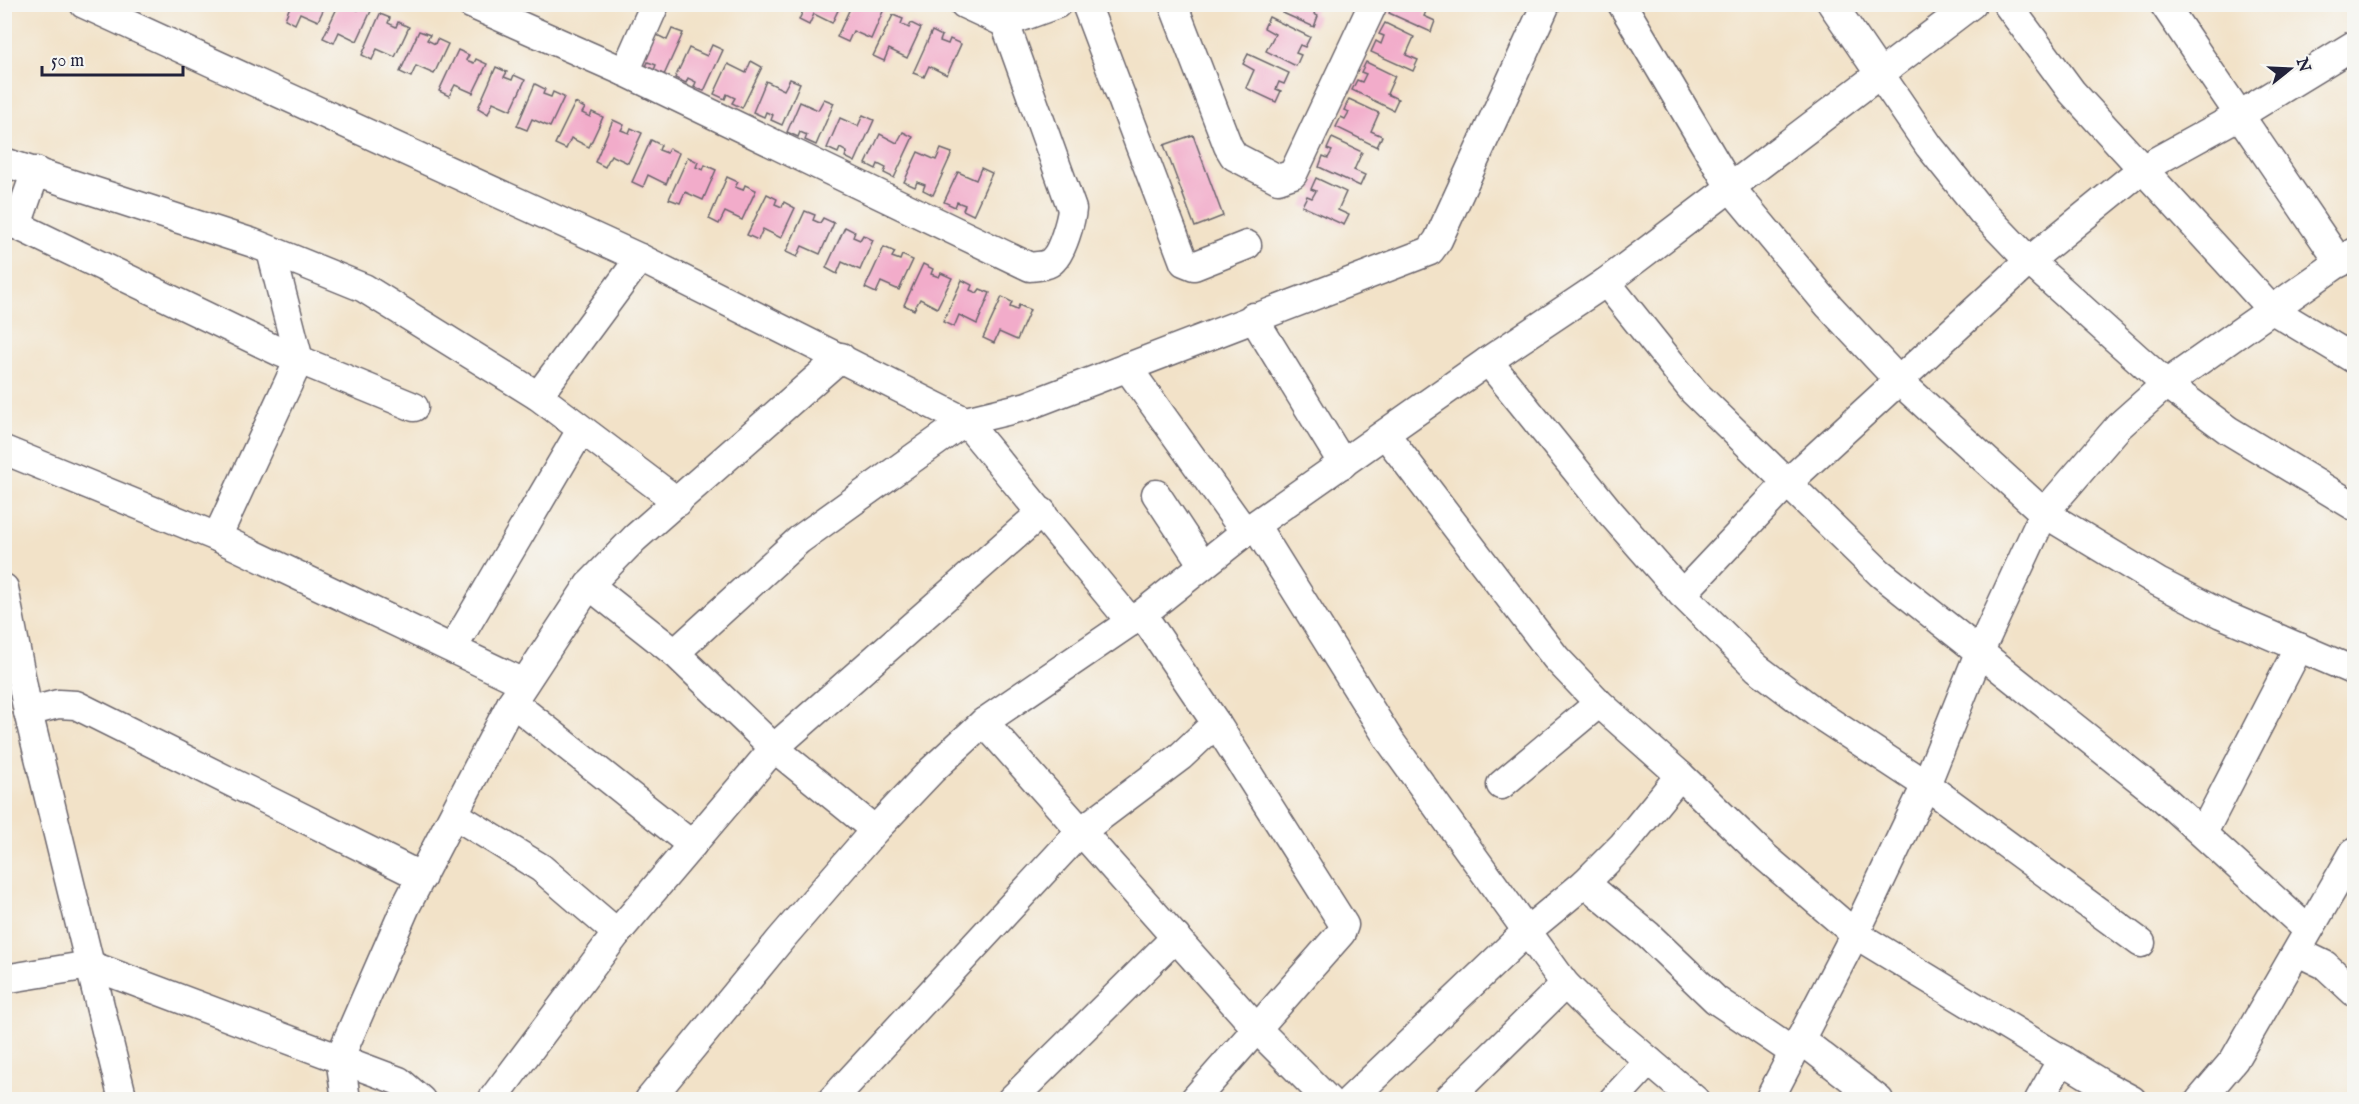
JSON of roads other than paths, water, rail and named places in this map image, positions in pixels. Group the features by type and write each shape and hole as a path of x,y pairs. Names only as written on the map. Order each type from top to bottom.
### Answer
{"street":[{"path":"84,4 640,258 965,421 1136,618 1216,723 1344,924 1341,933 1194,1100"},
{"path":"625,72 655,4"},
{"path":"964,4 1005,22 1057,4"},
{"path":"1086,4 1184,261 1194,266 1248,245"},
{"path":"1173,4 1228,146 1234,156 1278,179 1293,174 1373,4"},
{"path":"675,653 799,540 965,421 1027,406 1253,317 1430,251 1438,240 1546,4"},
{"path":"1622,4 1730,188 1829,306 1899,381 2044,513 2158,582 2221,614 2355,670"},
{"path":"1832,4 1878,75 1929,146 1969,195 2029,261 2166,384 2228,430 2355,507"},
{"path":"649,1100 781,939 875,830 932,770 984,722 1136,618 1250,529 1488,361 1606,282 1972,4"},
{"path":"2007,4 2072,92 2271,309 2355,359"},
{"path":"1769,1100 1855,934 1926,784 1979,653 2044,513 2119,426 2166,384 2348,257 2238,116 2164,4"},
{"path":"474,5 625,72 1030,267 1043,266 1053,260 1071,221 1072,209 1005,22"},
{"path":"1682,594 1786,484 2029,261 2142,169 2238,116 2355,45"},
{"path":"4,162 315,266 364,288 538,396 678,502"},
{"path":"36,171 11,222 299,360 414,407"},
{"path":"217,537 299,360 271,251"},
{"path":"538,396 640,258"},
{"path":"1606,282 1694,392 1786,484 1880,573 2162,797 2203,833 2238,868 2325,965 2355,992"},
{"path":"1253,317 1343,464"},
{"path":"346,1100 340,1057 406,906 518,692 589,585 635,538 841,357"},
{"path":"1488,361 1609,511 1682,594 1757,668 1818,714 1926,784 2141,943"},
{"path":"1127,367 1250,529 1457,838 1565,984 1695,1100"},
{"path":"453,648 581,430"},
{"path":"1386,435 1556,658 1599,703 1680,775 1763,855 1855,934 2132,1100"},
{"path":"4,450 217,537 453,648 518,692 692,845"},
{"path":"1156,494 1203,565"},
{"path":"492,1100 616,933 774,748 1042,512"},
{"path":"589,585 675,653 774,748 875,830"},
{"path":"4,588 28,712 123,1100"},
{"path":"2203,833 2300,647"},
{"path":"1500,785 1599,703"},
{"path":"28,712 58,704 76,705 422,877"},
{"path":"984,722 1257,1029 1328,1100"},
{"path":"832,1100 1080,832 1181,756 1216,723"},
{"path":"1350,1100 1527,931 1585,883 1622,846 1680,775"},
{"path":"455,815 541,867 616,933"},
{"path":"2200,1100 2234,1060 2355,852"},
{"path":"1585,883 1648,936 1716,1000 1796,1046 1879,1100"},
{"path":"1011,1100 1176,937"},
{"path":"4,979 90,965 340,1057 399,1081 422,1100"},
{"path":"1447,1100 1565,984"},
{"path":"2039,1100 2062,1059"},
{"path":"1613,1100 1649,1061"}]}
